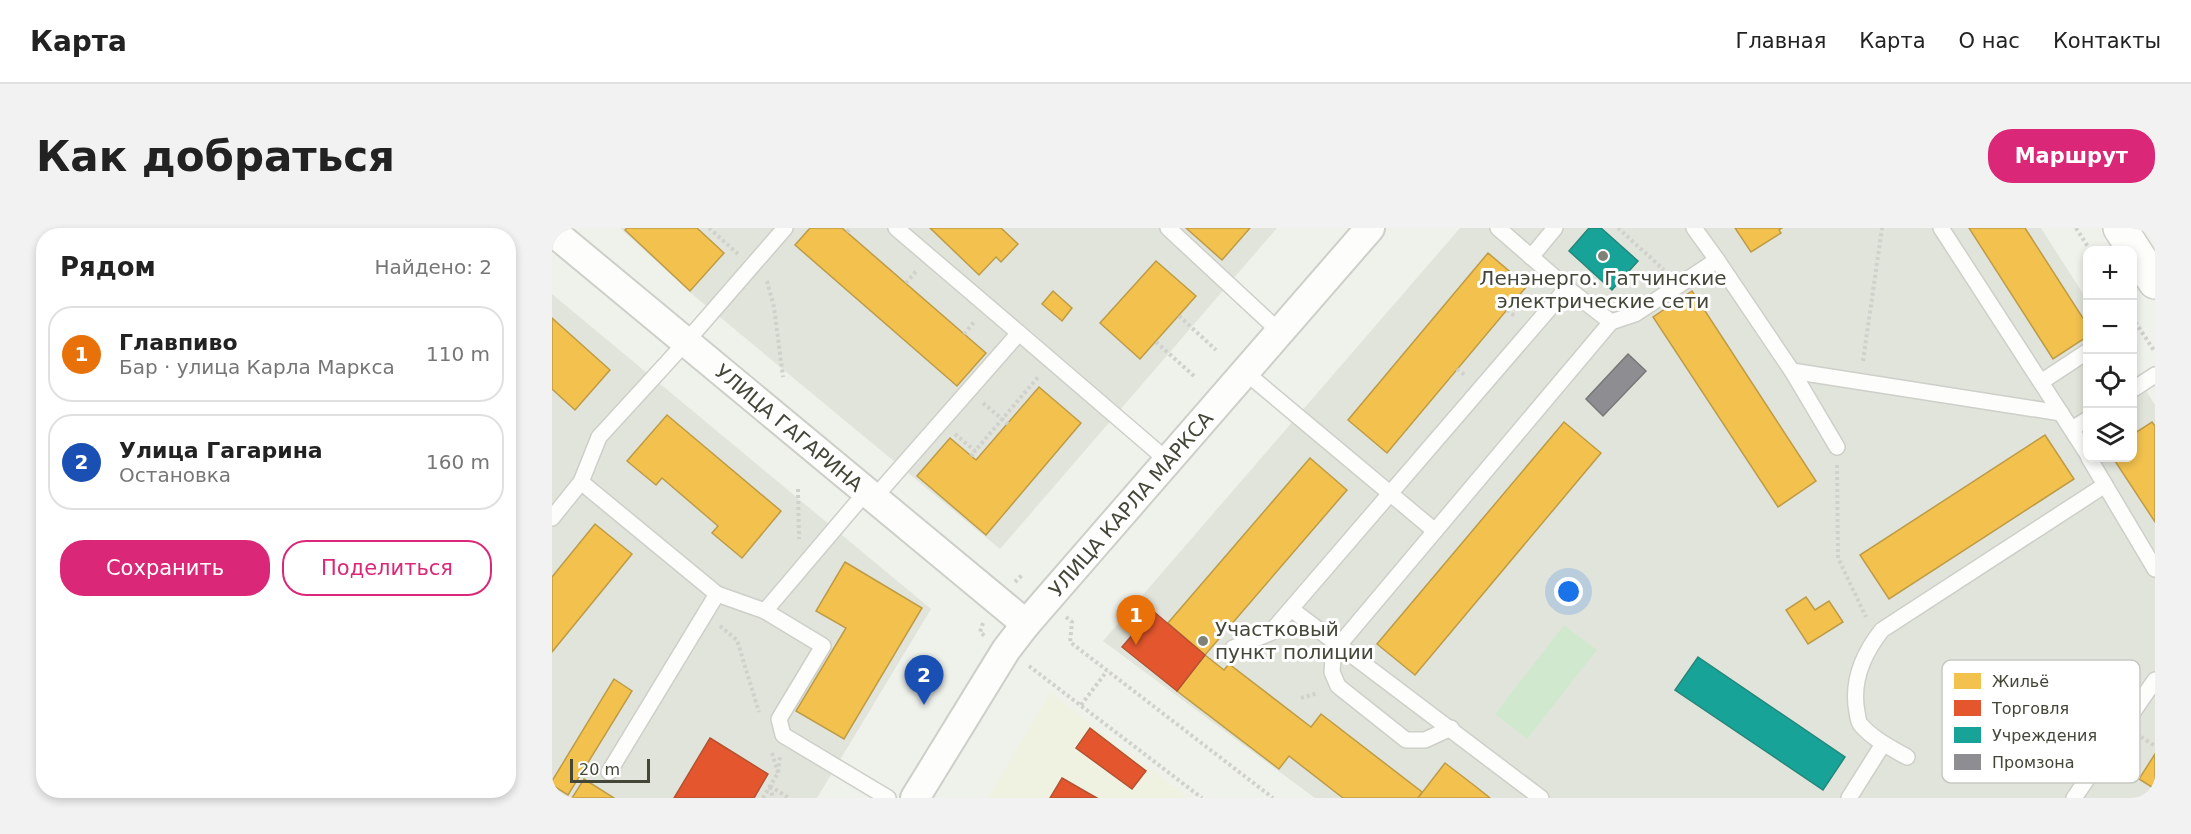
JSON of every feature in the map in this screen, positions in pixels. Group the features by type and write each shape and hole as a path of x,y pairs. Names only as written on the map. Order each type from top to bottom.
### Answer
{"street":[{"name":"УЛИЦА КАРЛА МАРКСА","path":"915,798 1006,650 1026,624 1370,228"},
{"path":"2120,228 2155,282"},
{"name":"УЛИЦА ГАГАРИНА","path":"559,236 1026,624"}],"lane":[{"path":"552,518 581,482 598,437 686,342 785,228"},
{"path":"896,228 1168,461"},
{"path":"1167,228 1280,332"},
{"path":"1498,228 1567,288 1611,322"},
{"path":"1531,256 1556,228"},
{"path":"1694,228 1792,371 1837,447"},
{"path":"1941,228 2083,448"},
{"path":"1451,728 1425,740 1406,740 1338,686 1332,672 1333,660 1339,645 1611,322 1635,315 1717,260"},
{"path":"1233,648 1270,633 1567,288"},
{"path":"765,611 870,495 941,422 1019,333"},
{"path":"2041,382 2083,354"},
{"path":"1792,371 2061,413"},
{"path":"1245,372 1435,531"},
{"path":"2137,387 2155,375"},
{"path":"2072,429 2083,422"},
{"path":"2092,462 2155,569"},
{"path":"581,482 717,594 765,611 823,646 779,719 783,735 888,798"},
{"path":"1907,757 1883,744 1859,724 1855,701 1858,671 1868,648 1876,637 1882,630 2105,485"},
{"path":"609,772 717,594"},
{"path":"1291,609 1541,798"},
{"path":"2140,702 2155,680"},
{"path":"1849,798 1883,744"},
{"path":"2073,798 2083,783"}],"path":[{"path":"704,234 709,228 756,261 774,307 783,377"},
{"path":"847,232 851,228"},
{"path":"1618,228 1680,285"},
{"path":"1860,381 1882,228"},
{"path":"2076,228 2087,246"},
{"path":"1179,316 1216,350"},
{"path":"2137,323 2155,352"},
{"path":"1156,342 1194,376"},
{"path":"971,456 1051,361"},
{"path":"1002,419 1008,424"},
{"path":"941,422 975,451"},
{"path":"1837,447 1838,558 1876,637"},
{"path":"798,489 799,572"},
{"path":"1059,611 1072,622 1070,642 1273,798"},
{"path":"705,614 737,639 761,718"},
{"path":"1028,666 1202,798"},
{"path":"1081,705 1107,671"},
{"path":"763,798 778,773 783,735"},
{"path":"771,751 778,773"},
{"path":"770,786 773,798"},
{"path":"770,786 789,798"}],"shaded area":[{"path":"620,228 1277,228 1000,549 692,294"},
{"path":"1460,228 2041,228 2083,294 2083,462 2137,462 2137,376 2155,405 2155,798 1315,798 1103,641"},
{"path":"552,294 931,609 817,798 552,798"},
{"path":"1050,693 1188,798 988,798"}],"green space":[{"path":"1564,625 1597,650 1527,739 1495,714"}],"building: Жильё":[{"path":"627,228 697,228 724,253 690,291 625,230"},
{"path":"810,228 842,228 986,353 957,386 795,245"},
{"path":"930,228 1001,228 1018,244 1001,262 996,257 979,275"},
{"path":"1186,228 1250,228 1222,260"},
{"path":"1735,228 1782,228 1779,230 1781,233 1751,252"},
{"path":"1969,228 2025,228 2083,318 2083,339 2053,359"},
{"path":"1488,253 1527,286 1387,453 1348,420"},
{"path":"1156,261 1196,296 1140,359 1100,323"},
{"path":"1053,291 1072,308 1062,321 1042,304"},
{"path":"1692,291 1816,481 1778,507 1653,317"},
{"path":"552,318 610,370 575,410 552,389"},
{"path":"1039,387 1081,423 986,535 917,476 950,438 976,460"},
{"path":"667,415 781,511 742,558 712,533 718,526 662,478 656,485 627,461"},
{"path":"1564,422 1601,453 1415,675 1377,644"},
{"path":"2152,422 2155,426 2155,522 2116,462 2137,462 2137,432"},
{"path":"2045,435 2074,479 1889,599 1860,555"},
{"path":"1310,458 1347,490 1205,655 1168,623"},
{"path":"595,524 632,554 552,652 552,577"},
{"path":"845,562 922,608 844,739 796,711 846,628 816,611"},
{"path":"1806,597 1815,610 1829,601 1843,622 1808,644 1786,610"},
{"path":"1205,655 1224,670 1229,664 1311,727 1321,714 1422,792 1418,798 1343,798 1289,756 1279,769 1177,691"},
{"path":"614,679 632,691 568,795 552,785 552,781"},
{"path":"2155,754 2155,789 2140,777"},
{"path":"1445,763 1475,786 1490,798 1418,798"},
{"path":"584,779 614,798 572,798"}],"building: Торговля":[{"path":"1153,611 1205,655 1177,691 1122,647"},
{"path":"1090,728 1146,771 1132,789 1076,748"},
{"path":"710,738 768,774 754,798 674,798"},
{"path":"1062,778 1088,793 1097,798 1050,798"}],"building: Учреждения":[{"name":"Ленэнерго. Гатчинские электрические сети","path":"1589,228 1601,228 1638,261 1612,290 1569,251"},
{"path":"1698,657 1845,757 1823,790 1675,690"}],"building: Промзона":[{"path":"1628,354 1646,371 1603,416 1586,399"}],"place":[{"name":"Ленэнерго. Гатчинские электрические сети","path":"1603,256"},
{"name":"Участковый пункт полиции","path":"1203,641"},
{"name":"Главпиво","path":"1136,645"},
{"name":"Улица Гагарина","path":"924,705"}]}
